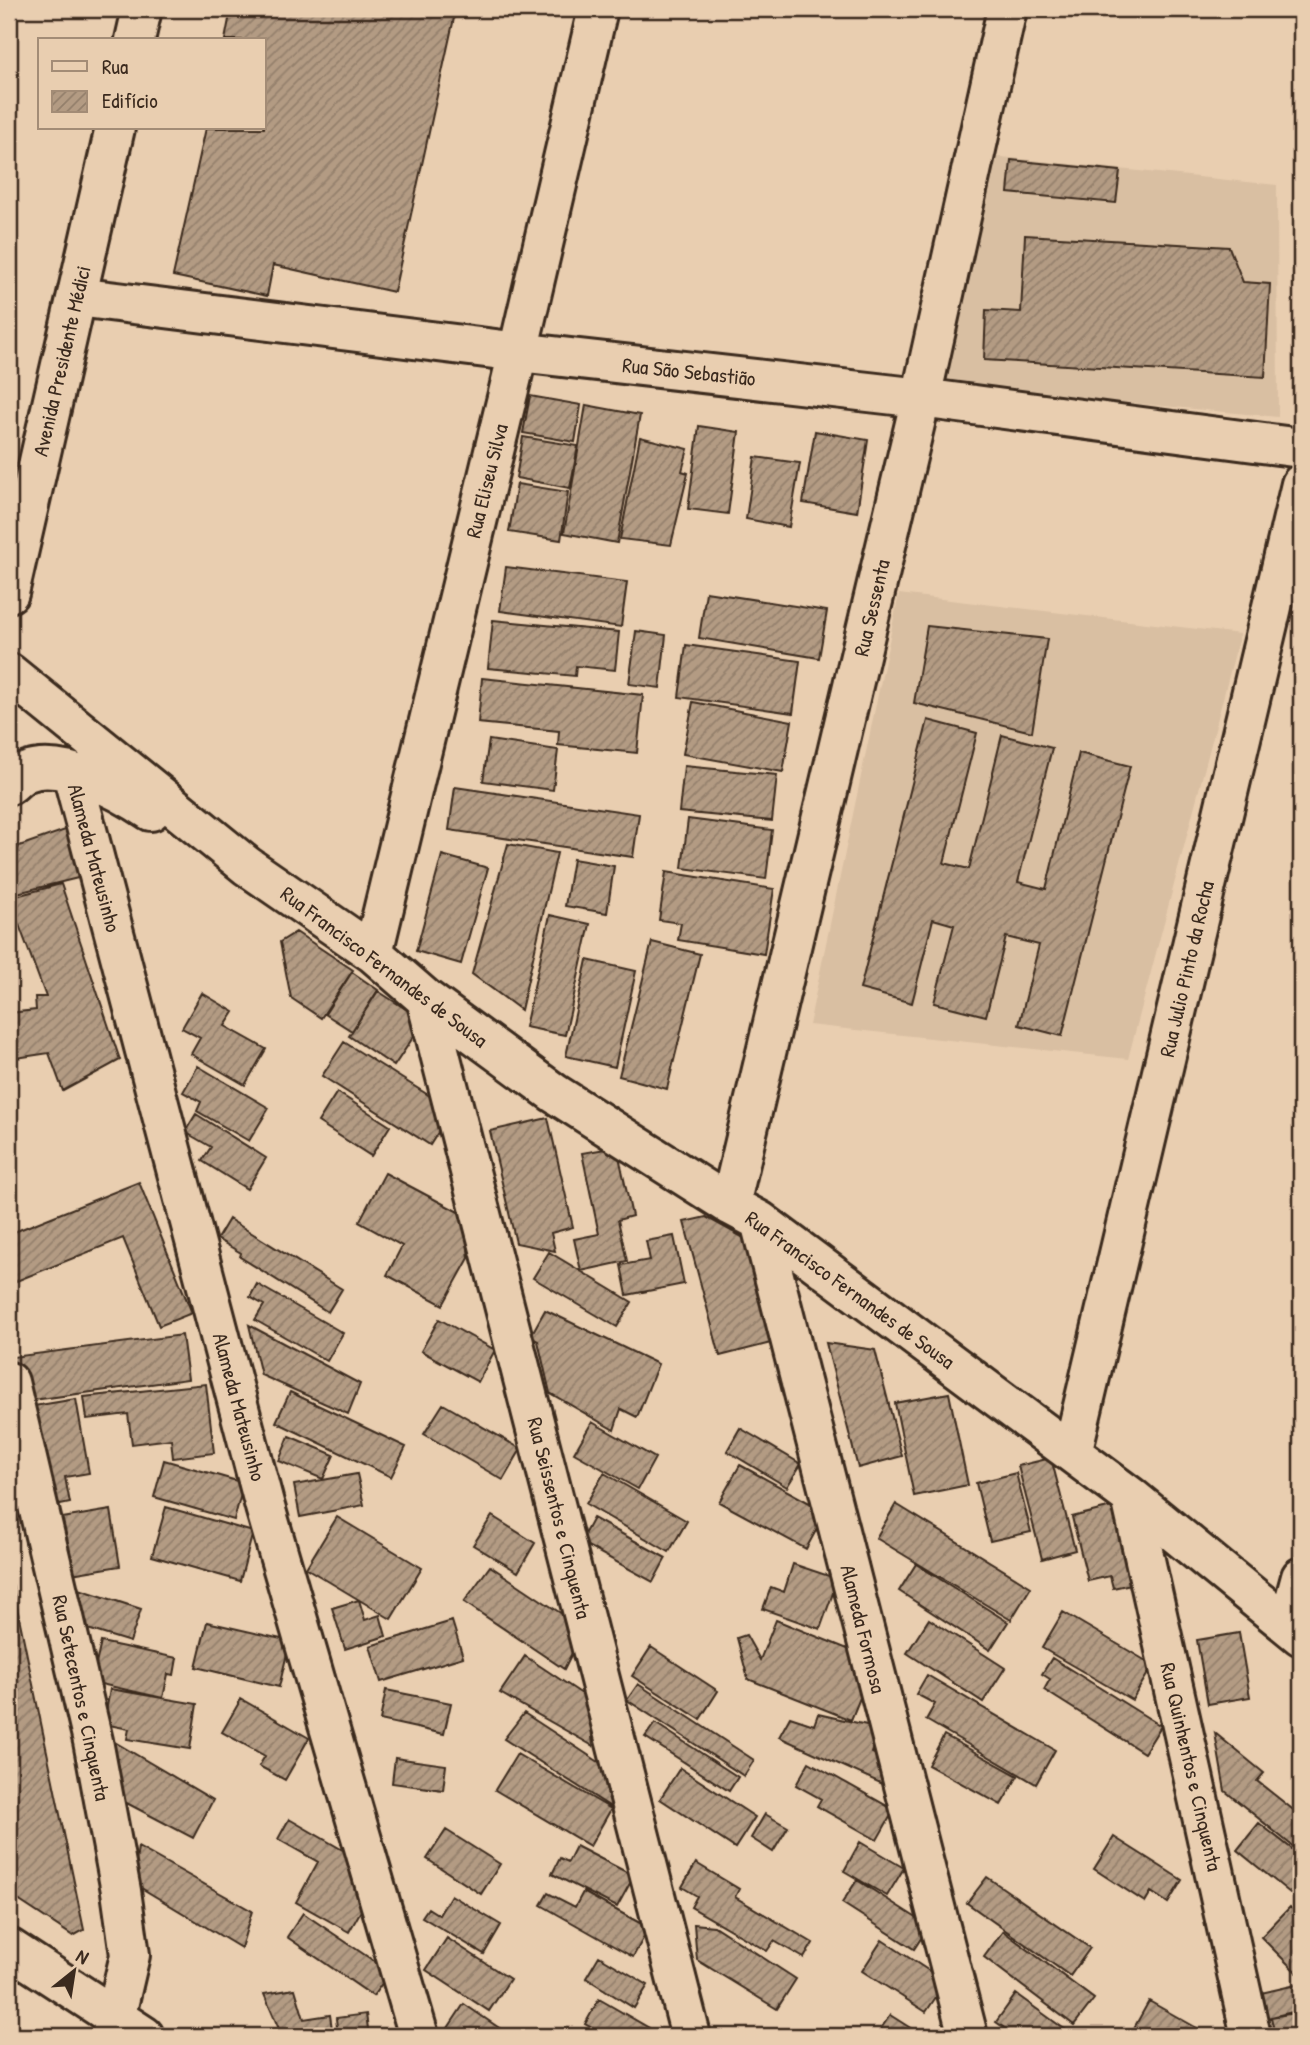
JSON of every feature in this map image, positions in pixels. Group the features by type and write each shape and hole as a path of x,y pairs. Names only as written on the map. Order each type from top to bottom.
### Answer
{"street":[{"path":"135,38 142,9"},
{"name":"Rua Eliseu Silva","path":"373,953 598,9"},
{"name":"Rua Sessenta","path":"745,1213 1007,9"},
{"name":"Avenida Presidente Médici","path":"10,576 115,130"},
{"name":"Rua São Sebastião","path":"77,297 518,352 921,398 1301,448"},
{"name":"Rua Julio Pinto da Rocha","path":"1072,1453 1301,484"},
{"name":"Rua Francisco Fernandes de Sousa","path":"9,673 247,866 373,953 426,999 554,1093 745,1213 1131,1497 1295,1631"},
{"name":"Rua Francisco Fernandes de Sousa","path":"9,785 26,772 46,769 97,781 127,796 186,834 247,866"},
{"name":"Alameda Mateusinho","path":"72,774 265,1507 419,2036"},
{"name":"Rua Seissentos e Cinquenta","path":"426,999 691,2036"},
{"name":"Alameda Formosa","path":"745,1213 968,2036"},
{"name":"Rua Setecentos e Cinquenta","path":"9,1382 93,1741 121,1891 130,1955 124,2030"},
{"name":"Rua Quinhentos e Cinquenta","path":"1131,1497 1251,2036"},
{"path":"1295,1631 1301,1577"},
{"path":"9,1948 124,2030"}],"shaded area":[{"path":"991,156 1277,185 1278,417 942,385"},
{"path":"899,594 1240,634 1128,1059 809,1025"}],"building":[{"path":"231,9 456,9 394,292 273,265 267,296 173,276 206,130 266,130 266,38 225,38"},
{"path":"1011,160 1120,171 1116,203 1008,193"},
{"path":"1025,235 1229,247 1243,282 1270,284 1265,377 984,360 986,310 1021,312"},
{"path":"530,396 581,405 575,442 523,433"},
{"path":"586,405 640,415 617,543 564,533"},
{"path":"699,426 739,432 728,514 688,509"},
{"path":"815,431 868,440 857,512 803,503"},
{"path":"523,437 578,446 570,488 516,478"},
{"path":"640,437 688,449 682,471 688,473 671,545 620,539"},
{"path":"755,457 800,463 789,527 746,519"},
{"path":"517,484 568,492 561,540 509,532"},
{"path":"506,567 627,582 621,627 500,611"},
{"path":"706,592 827,611 819,658 699,638"},
{"path":"493,620 619,632 615,670 576,666 575,676 488,668"},
{"path":"927,626 1047,639 1032,732 914,703"},
{"path":"636,631 666,635 660,688 629,684"},
{"path":"686,645 800,661 793,713 679,697"},
{"path":"482,678 643,695 637,753 558,745 559,731 478,723"},
{"path":"693,702 792,721 783,772 683,754"},
{"path":"928,720 977,733 944,863 969,869 1002,735 1052,748 1018,882 1046,889 1079,753 1130,766 1062,1036 1019,1025 1039,945 1006,937 986,1016 934,1003 954,925 933,919 912,1003 860,989"},
{"path":"489,740 558,750 553,790 483,781"},
{"path":"684,766 777,775 772,821 679,812"},
{"path":"455,787 639,814 633,857 449,830"},
{"path":"688,819 772,830 766,879 682,868"},
{"path":"68,829 78,878 9,895 9,884 19,846"},
{"path":"508,844 557,853 521,1010 472,974"},
{"path":"442,855 488,868 461,964 416,951"},
{"path":"573,859 614,866 607,913 565,906"},
{"path":"666,872 774,889 764,954 678,940 681,923 659,920"},
{"path":"61,884 120,1060 63,1091 49,1053 9,1059 9,1013 36,1010 35,997 46,997 9,898"},
{"path":"550,915 590,924 565,1035 525,1027"},
{"path":"296,932 353,970 321,1018 291,998 280,942"},
{"path":"652,942 700,954 667,1089 619,1076"},
{"path":"587,960 636,971 615,1067 566,1056"},
{"path":"352,972 378,990 352,1031 325,1014"},
{"path":"378,991 424,1021 394,1066 349,1036"},
{"path":"202,993 234,1012 225,1026 266,1049 245,1085 191,1054 200,1038 182,1028"},
{"path":"344,1042 452,1110 430,1145 322,1076"},
{"path":"198,1066 269,1108 249,1141 197,1111 201,1102 183,1092"},
{"path":"337,1092 390,1126 371,1156 318,1122"},
{"path":"196,1114 266,1158 247,1189 202,1161 211,1147 185,1132"},
{"path":"548,1118 573,1227 551,1233 555,1251 516,1243 490,1131"},
{"path":"617,1147 632,1216 618,1220 627,1261 581,1271 574,1239 599,1234 582,1153"},
{"path":"385,1173 464,1215 469,1258 443,1305 387,1275 402,1246 359,1222"},
{"path":"139,1182 192,1313 159,1326 123,1238 9,1284 9,1234"},
{"path":"706,1217 744,1238 771,1343 720,1356 684,1222"},
{"path":"229,1219 342,1289 328,1312 240,1257 241,1253 217,1239"},
{"path":"674,1236 684,1284 627,1295 621,1265 650,1260 646,1241"},
{"path":"549,1252 632,1302 617,1327 533,1278"},
{"path":"257,1284 343,1333 327,1361 255,1320 264,1305 250,1297"},
{"path":"545,1310 658,1364 637,1417 621,1409 614,1430 550,1393 538,1341 530,1337"},
{"path":"439,1319 495,1350 478,1382 421,1351"},
{"path":"249,1325 360,1384 348,1414 261,1375"},
{"path":"182,1335 188,1379 18,1402 12,1357"},
{"path":"826,1343 875,1350 902,1456 858,1468"},
{"path":"206,1384 214,1453 173,1458 171,1439 132,1444 128,1414 87,1419 84,1397"},
{"path":"290,1392 406,1447 391,1477 276,1422"},
{"path":"949,1393 968,1485 914,1496 895,1403"},
{"path":"76,1399 89,1473 65,1477 70,1503 46,1508 28,1407"},
{"path":"443,1404 521,1449 503,1480 424,1434"},
{"path":"592,1422 655,1458 638,1489 574,1453"},
{"path":"740,1428 801,1464 787,1487 727,1451"},
{"path":"289,1436 334,1455 323,1479 279,1461"},
{"path":"1051,1458 1075,1550 1042,1559 1018,1466"},
{"path":"164,1460 244,1483 234,1520 154,1497"},
{"path":"740,1465 826,1512 806,1549 719,1502"},
{"path":"604,1473 687,1521 669,1552 586,1504"},
{"path":"1016,1473 1031,1532 990,1541 976,1483"},
{"path":"357,1474 364,1505 300,1517 294,1485"},
{"path":"896,1504 1031,1587 1011,1620 876,1538"},
{"path":"166,1507 253,1532 240,1581 152,1556"},
{"path":"1112,1507 1131,1584 1113,1588 1110,1576 1088,1581 1072,1517"},
{"path":"111,1510 120,1566 65,1575 56,1519"},
{"path":"492,1516 535,1543 518,1572 473,1545"},
{"path":"337,1517 422,1568 391,1619 306,1568"},
{"path":"593,1518 666,1558 653,1582 580,1542"},
{"path":"793,1564 838,1579 820,1629 763,1609 771,1587 784,1592"},
{"path":"916,1564 1008,1622 990,1650 899,1591"},
{"path":"490,1566 574,1622 578,1641 564,1669 464,1602"},
{"path":"9,1569 84,1930 73,1936 9,1894"},
{"path":"76,1588 141,1609 130,1642 65,1622"},
{"path":"359,1600 365,1620 380,1615 386,1636 345,1649 332,1608"},
{"path":"1063,1612 1153,1665 1132,1700 1042,1648"},
{"path":"929,1619 1005,1668 983,1702 907,1653"},
{"path":"776,1620 865,1656 856,1679 866,1683 851,1720 748,1679 737,1638 746,1635 760,1660"},
{"path":"452,1621 463,1657 381,1682 370,1646"},
{"path":"207,1622 290,1641 279,1687 196,1667"},
{"path":"1239,1633 1250,1697 1208,1704 1197,1640"},
{"path":"101,1642 177,1658 174,1675 168,1674 163,1698 92,1682"},
{"path":"651,1647 718,1691 700,1719 632,1676"},
{"path":"525,1656 588,1698 593,1746 500,1693"},
{"path":"1052,1658 1161,1726 1144,1753 1044,1690 1050,1679 1042,1674"},
{"path":"927,1675 1055,1750 1036,1784 926,1720 935,1704 916,1694"},
{"path":"638,1684 754,1760 744,1776 627,1700"},
{"path":"110,1689 197,1704 190,1749 127,1739 129,1729 104,1724"},
{"path":"386,1690 451,1703 444,1734 380,1720"},
{"path":"241,1699 309,1738 285,1780 259,1766 265,1756 222,1732"},
{"path":"524,1713 611,1770 617,1811 504,1739"},
{"path":"818,1714 880,1728 872,1753 896,1764 887,1786 779,1737 790,1717 814,1725"},
{"path":"655,1723 738,1777 729,1791 645,1737"},
{"path":"1215,1733 1264,1773 1257,1781 1301,1816 1301,1853 1225,1791"},
{"path":"944,1735 1018,1776 1001,1805 928,1765"},
{"path":"113,1741 213,1800 193,1838 119,1799"},
{"path":"517,1754 611,1809 590,1846 495,1790"},
{"path":"395,1758 446,1765 443,1790 392,1783"},
{"path":"809,1762 894,1810 877,1840 817,1806 821,1799 796,1785"},
{"path":"680,1768 755,1817 735,1848 660,1799"},
{"path":"765,1814 788,1827 773,1852 751,1838"},
{"path":"289,1819 365,1863 372,1891 349,1932 296,1902 318,1862 278,1839"},
{"path":"1259,1823 1301,1856 1301,1902 1237,1850"},
{"path":"446,1830 500,1864 481,1894 427,1859"},
{"path":"1114,1837 1182,1880 1168,1903 1151,1892 1145,1902 1094,1869"},
{"path":"860,1842 904,1868 887,1896 844,1871"},
{"path":"576,1846 634,1876 617,1907 552,1874 560,1858 568,1862"},
{"path":"138,1847 252,1911 241,1948 133,1883"},
{"path":"696,1863 739,1889 735,1897 813,1943 804,1958 774,1941 767,1951 691,1907 697,1896 682,1887"},
{"path":"987,1877 1090,1948 1070,1976 967,1903"},
{"path":"857,1880 929,1926 914,1949 842,1903"},
{"path":"583,1892 649,1928 633,1957 541,1905 548,1893 575,1907"},
{"path":"451,1895 501,1925 484,1954 422,1917 428,1908 439,1915"},
{"path":"1290,1907 1301,1918 1301,1977 1261,1937"},
{"path":"303,1913 390,1972 373,1996 287,1937"},
{"path":"694,1924 714,1926 796,1979 777,2009 697,1960"},
{"path":"1003,1931 1094,1999 1074,2025 984,1957"},
{"path":"447,1938 510,1979 489,2011 426,1970"},
{"path":"882,1940 946,1982 926,2012 862,1971"},
{"path":"599,1956 648,1985 634,2008 586,1978"},
{"path":"1296,1985 1301,2010 1267,2018 1261,1993"},
{"path":"295,1989 304,2019 330,2015 333,2036 282,2036 264,1994"},
{"path":"1016,1994 1074,2036 1016,2036 996,2022"},
{"path":"599,1999 649,2028 645,2036 606,2036 585,2024"},
{"path":"1149,2001 1211,2036 1130,2035"},
{"path":"464,2004 511,2036 444,2034"},
{"path":"1301,2012 1301,2036 1275,2036 1271,2017"},
{"path":"366,2014 369,2036 338,2036 336,2018"},
{"path":"890,2015 923,2036 876,2036"}]}
